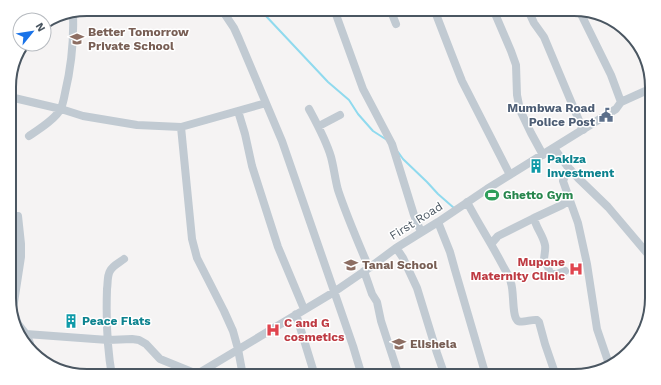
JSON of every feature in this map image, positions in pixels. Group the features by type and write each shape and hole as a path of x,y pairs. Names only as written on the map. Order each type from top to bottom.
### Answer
{"street":[{"path":"226,16 234,28 282,141 360,369"},
{"path":"337,16 363,89 392,144 414,215 421,232"},
{"path":"393,16 396,24"},
{"path":"437,16 462,81 510,175"},
{"path":"496,16 516,65 517,95 520,110 543,155"},
{"path":"531,16 544,36 583,130"},
{"path":"582,17 611,75 621,102"},
{"path":"29,136 49,122 61,109 70,66 72,18"},
{"name":"First Road","path":"205,369 334,292 396,248 467,202 616,110 621,102 645,91"},
{"path":"16,98 84,116 137,125 180,127 266,103"},
{"path":"309,109 327,145 337,188 366,270 372,294 377,302 381,321 397,369"},
{"path":"238,112 245,134 252,166 278,247 304,309"},
{"path":"318,126 340,115"},
{"path":"180,127 192,239 197,258 224,311 234,335 242,369"},
{"path":"554,148 578,178 608,207 645,251"},
{"path":"571,170 563,180 578,223 584,246 597,329 608,361"},
{"path":"492,244 498,236 570,200"},
{"path":"467,202 492,244 511,282 517,320 521,322 537,320 554,369"},
{"path":"16,290 21,257 18,216"},
{"path":"534,218 535,225 542,234 545,246 544,260 550,274 557,274 565,271"},
{"path":"438,222 450,252 484,369"},
{"path":"396,248 403,258 417,288 443,369"},
{"path":"110,369 106,303 108,277 114,266 124,259"},
{"path":"296,314 314,369"},
{"path":"24,331 27,337"},
{"path":"26,334 108,340 139,340 146,344 160,360 181,369"}],"waterway":[{"path":"266,16 328,82 349,100 358,114 373,131 387,140"},
{"path":"398,152 403,159 454,208"}],"place":[{"name":"Better Tomorrow Private School","path":"77,39"},
{"name":"Mumbwa Road Police Post","path":"606,115"},
{"name":"Pakiza Investment","path":"536,166"},
{"name":"Ghetto Gym","path":"492,195"},
{"name":"Tanai School","path":"351,265"},
{"name":"Mupone Maternity Clinic","path":"576,269"},
{"name":"Peace Flats","path":"71,321"},
{"name":"C and G cosmetics","path":"273,330"},
{"name":"Elishela","path":"399,344"}]}
